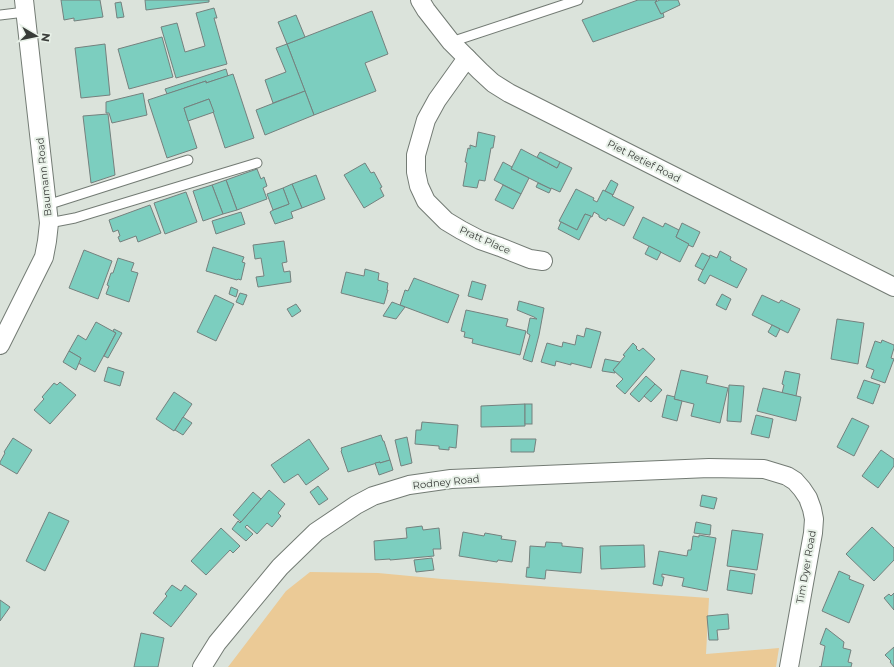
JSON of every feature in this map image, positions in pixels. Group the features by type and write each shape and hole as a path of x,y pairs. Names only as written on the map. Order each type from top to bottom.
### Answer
{"street":[{"name":"Piet Retief Road","path":"420,0 451,42 493,83 509,93 894,287"},
{"name":"Baumann Road","path":"0,345 44,258 49,223 25,6"},
{"name":"Pratt Place","path":"467,58 437,100 426,120 416,155 416,172 419,186 426,201 446,221 487,242 530,259 544,261"},
{"name":"Rodney Road","path":"202,667 217,643 280,567 294,553 316,532 356,505 373,496 409,485 451,479 709,468 764,469"},
{"name":"Tim Dyer Road","path":"764,469 787,476 795,481 808,498 814,519 813,533 789,667"}],"lane":[{"path":"451,42 578,0"},
{"path":"0,15 25,6"},
{"path":"47,205 188,160"},
{"path":"49,223 83,216 257,163"}],"shaded area":[{"path":"310,572 378,573 709,598 706,654 779,648 776,667 228,667 286,591"}],"building":[{"path":"61,0 100,0 103,17 74,21 74,18 64,20"},
{"path":"145,0 209,0 209,2 146,10"},
{"path":"638,0 656,0 657,1 655,2 661,14 663,13 664,17 593,42 582,20"},
{"path":"660,0 678,0 680,5 661,14 655,2"},
{"path":"121,2 124,17 117,18 115,3"},
{"path":"214,8 217,18 214,18 227,64 176,78 161,27 177,23 185,52 205,46 196,13"},
{"path":"372,11 388,54 365,63 376,91 314,115 287,44"},
{"path":"296,15 305,37 287,44 278,22"},
{"path":"162,37 173,77 129,89 118,49"},
{"path":"105,44 110,95 81,98 75,48"},
{"path":"287,44 305,91 273,103 265,80 286,72 276,48"},
{"path":"226,69 228,76 206,83 206,81 167,94 165,89"},
{"path":"233,74 254,138 225,148 209,99 184,108 197,148 167,158 148,100 206,81 206,83"},
{"path":"305,91 314,115 265,135 256,110"},
{"path":"143,93 147,115 112,123 109,113 106,113 106,102"},
{"path":"209,99 214,112 188,121 184,108"},
{"path":"108,114 115,175 91,183 83,116"},
{"path":"478,132 495,136 493,148 491,148 485,181 479,180 477,188 463,186 468,148 470,149 470,145 476,147"},
{"path":"521,149 557,168 560,162 572,168 560,192 511,169"},
{"path":"540,152 560,162 557,168 537,157"},
{"path":"503,162 512,167 511,169 529,178 521,194 494,180"},
{"path":"365,163 371,173 374,172 382,187 380,188 384,196 364,208 344,175"},
{"path":"257,169 261,179 264,177 267,186 263,188 267,199 237,210 226,180"},
{"path":"316,175 325,199 302,208 292,184"},
{"path":"226,180 237,210 223,214 212,185"},
{"path":"611,180 618,184 613,195 605,191"},
{"path":"538,183 551,189 549,193 536,187"},
{"path":"292,184 302,208 291,212 293,218 275,224 270,212 289,204 283,188"},
{"path":"212,185 223,214 203,221 193,191"},
{"path":"503,185 521,194 513,209 495,200"},
{"path":"283,188 289,204 273,210 267,194"},
{"path":"576,189 594,198 593,200 597,202 603,190 634,207 624,226 608,218 606,221 594,212 592,217 585,214 577,230 559,221"},
{"path":"186,192 197,222 165,234 154,203"},
{"path":"150,205 161,233 138,242 136,236 120,242 118,230 113,232 109,220"},
{"path":"241,212 245,224 216,234 212,221"},
{"path":"585,214 591,216 579,240 558,229 561,222 577,230"},
{"path":"643,217 663,227 665,223 679,230 676,237 689,244 680,262 633,238"},
{"path":"682,223 700,232 693,247 676,237"},
{"path":"284,241 287,262 282,263 284,272 290,271 291,282 258,287 256,277 264,276 261,258 255,259 253,245"},
{"path":"649,246 661,252 657,260 645,254"},
{"path":"213,247 244,257 242,262 245,263 241,280 206,271"},
{"path":"84,250 112,261 98,299 69,288"},
{"path":"720,251 731,257 730,260 747,269 737,288 710,275 705,284 698,280 710,255 717,258"},
{"path":"702,253 710,257 703,270 695,266"},
{"path":"118,258 134,263 131,271 138,273 129,302 106,294 111,273 113,273"},
{"path":"365,269 379,273 378,280 388,283 388,290 384,304 341,293 346,272 364,276"},
{"path":"414,278 459,295 448,323 400,305 405,290 408,291"},
{"path":"472,281 486,285 482,300 468,296"},
{"path":"231,287 238,290 236,297 229,294"},
{"path":"240,293 247,295 243,305 236,302"},
{"path":"722,294 731,299 726,310 716,305"},
{"path":"215,295 234,304 216,341 197,332"},
{"path":"762,295 779,303 781,300 800,309 788,333 752,315"},
{"path":"519,301 544,308 532,362 523,359 530,335 527,333 530,318 537,319 517,310"},
{"path":"392,302 405,307 396,319 383,316"},
{"path":"296,304 301,311 292,317 287,309"},
{"path":"466,310 508,319 506,326 526,331 520,355 472,343 473,339 464,337 465,332 461,331"},
{"path":"837,319 864,323 858,364 831,359"},
{"path":"96,322 116,333 95,372 78,363 81,358 69,351 78,335 86,340"},
{"path":"772,325 780,329 776,337 768,332"},
{"path":"586,328 601,332 591,368 556,361 555,366 541,362 547,343 562,347 563,342 575,345 577,335 584,337"},
{"path":"114,329 122,333 108,358 104,356 116,333 113,331"},
{"path":"882,340 894,345 891,358 894,359 885,383 871,378 874,370 866,367 875,341 881,343"},
{"path":"633,343 639,351 643,348 655,359 625,394 616,386 623,379 613,370 625,356 623,355"},
{"path":"69,351 81,358 76,370 63,362"},
{"path":"605,359 620,362 613,370 615,373 602,371"},
{"path":"108,367 124,372 120,386 104,381"},
{"path":"681,370 708,376 706,383 728,388 720,423 691,416 694,404 674,399"},
{"path":"785,371 800,374 796,396 782,393 784,385 782,384"},
{"path":"646,376 655,384 639,402 630,394"},
{"path":"864,380 880,385 873,404 857,398"},
{"path":"60,382 76,395 50,424 34,410 44,399 42,397 54,383 57,385"},
{"path":"655,384 662,390 651,402 644,396"},
{"path":"729,385 744,386 741,422 727,421"},
{"path":"763,388 801,397 796,421 757,411"},
{"path":"174,392 192,404 174,431 156,419"},
{"path":"667,395 682,401 677,421 662,417"},
{"path":"525,404 525,426 481,427 481,406"},
{"path":"525,404 532,404 532,424 525,424"},
{"path":"756,415 773,419 769,438 751,434"},
{"path":"183,417 192,423 183,435 175,430"},
{"path":"852,418 869,426 854,456 837,447"},
{"path":"422,422 458,425 456,448 449,447 449,450 439,449 439,446 415,444 416,430 421,430"},
{"path":"381,435 390,460 348,472 341,448"},
{"path":"407,437 412,463 401,466 395,440"},
{"path":"13,438 32,450 17,474 0,464 5,453 4,452"},
{"path":"309,439 329,469 306,485 298,474 284,483 271,465"},
{"path":"511,439 536,439 534,452 511,452"},
{"path":"881,450 894,459 894,466 878,488 862,476"},
{"path":"390,460 393,470 379,475 375,463"},
{"path":"318,486 328,499 319,505 310,492"},
{"path":"269,490 285,504 278,513 281,516 272,527 267,523 257,534 247,525 245,527 253,534 246,541 232,529 238,521 240,523"},
{"path":"253,492 261,499 241,522 233,515"},
{"path":"702,495 717,498 714,509 700,506"},
{"path":"49,512 69,521 45,571 26,561"},
{"path":"696,522 711,525 710,535 694,533"},
{"path":"422,526 423,530 439,528 441,549 433,549 434,556 375,560 374,541 407,538 406,528"},
{"path":"872,527 894,548 894,560 874,581 846,554"},
{"path":"221,528 240,546 233,553 230,550 206,575 191,561"},
{"path":"732,530 763,534 757,570 727,566"},
{"path":"463,532 484,536 485,533 502,536 501,539 516,541 512,562 498,560 497,562 459,556"},
{"path":"699,535 716,538 707,591 682,586 684,578 662,574 662,577 664,577 662,586 653,584 659,551 687,556 688,550 691,550 693,536 699,537"},
{"path":"546,542 562,543 562,546 583,548 581,573 546,570 545,579 526,577 527,567 529,568 530,546 545,547"},
{"path":"644,545 645,567 601,569 600,546"},
{"path":"432,558 434,570 416,572 414,560"},
{"path":"730,570 755,574 752,594 727,590"},
{"path":"839,571 850,576 849,579 864,585 849,623 822,611"},
{"path":"172,585 181,591 185,585 197,594 171,627 153,613 167,596 165,594"},
{"path":"894,593 894,610 884,598 889,594 891,596"},
{"path":"0,600 10,607 0,621"},
{"path":"728,614 729,629 717,630 718,640 709,640 707,616"},
{"path":"826,628 844,642 843,648 851,650 848,662 852,663 851,667 821,667 825,646 820,644"},
{"path":"141,633 164,638 158,667 134,667"},
{"path":"894,647 894,667 885,655"}]}
